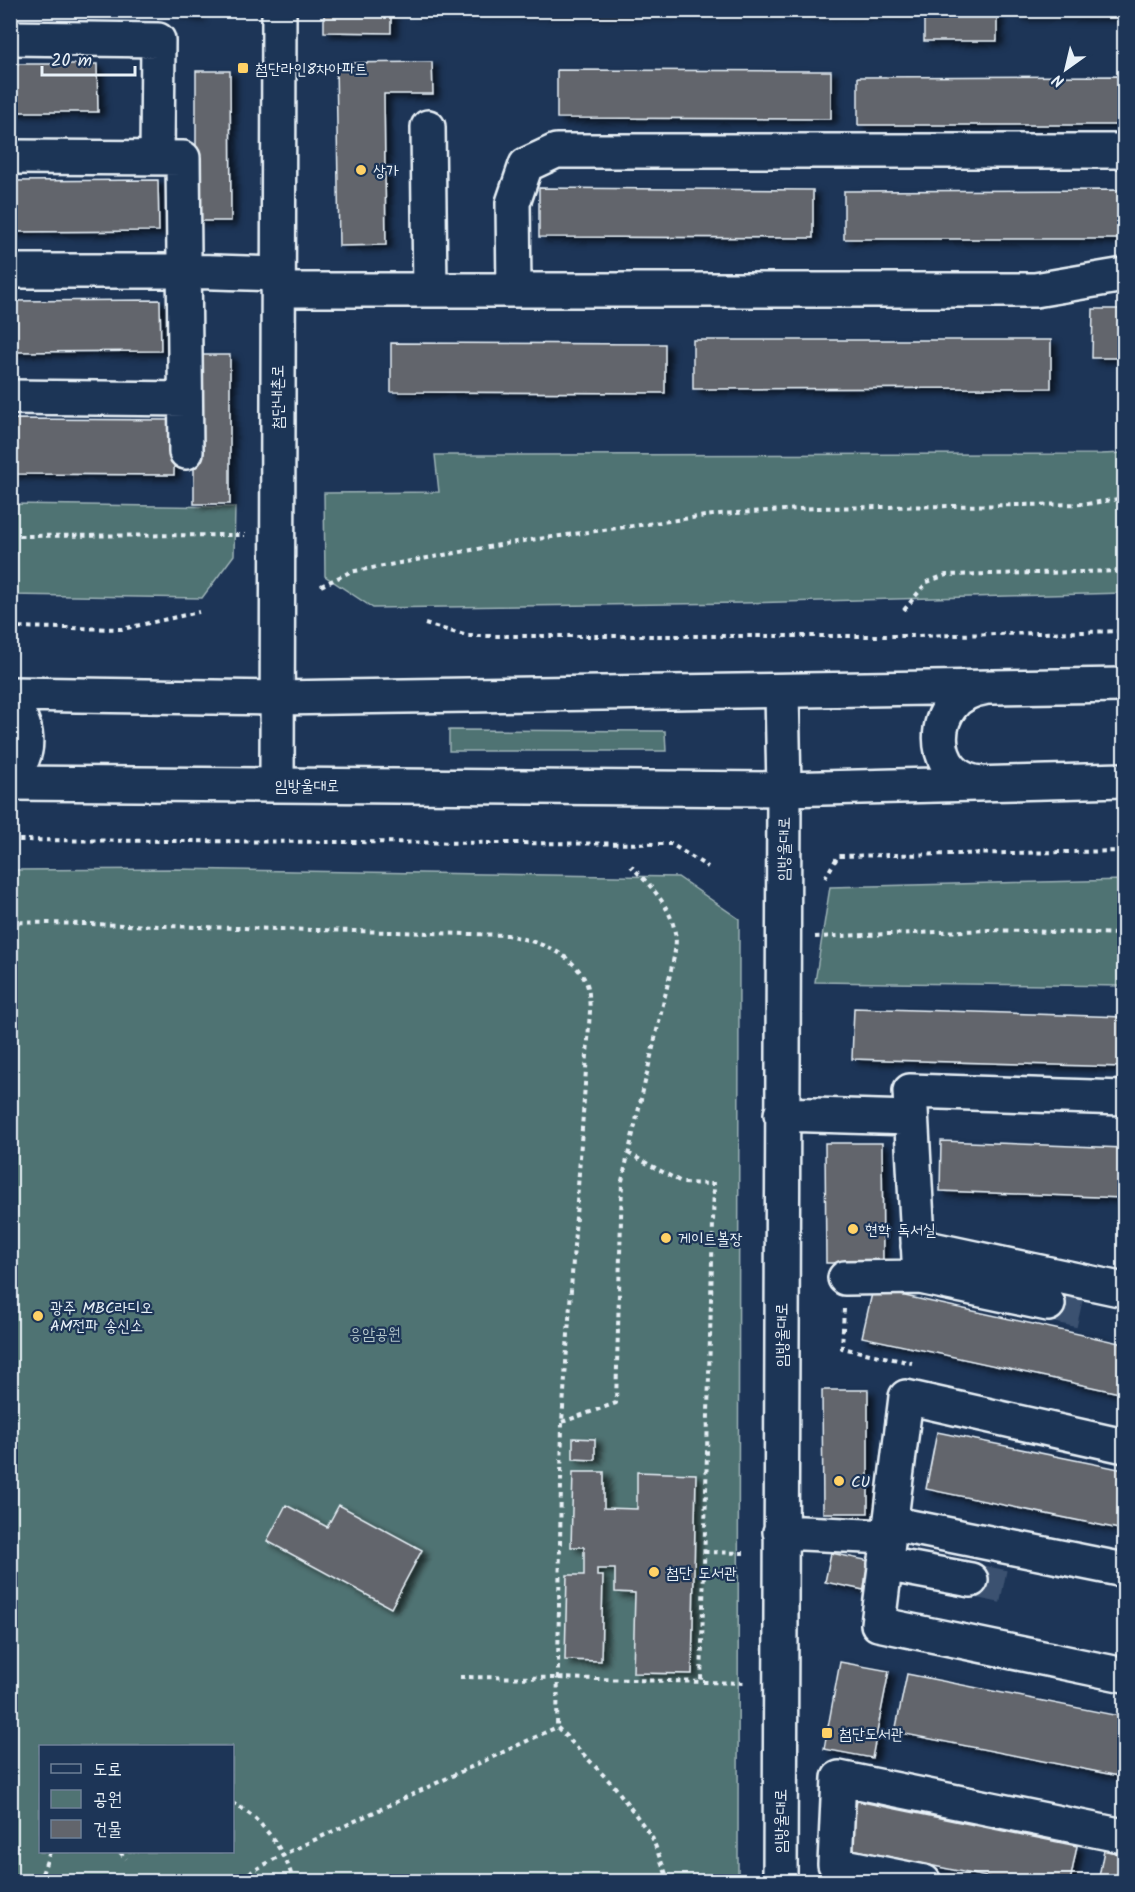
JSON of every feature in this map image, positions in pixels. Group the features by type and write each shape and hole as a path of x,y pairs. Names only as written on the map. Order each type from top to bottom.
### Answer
{"main road":[{"name":"첨단내촌로","path":"276,784 279,10"},
{"path":"10,38 158,40 157,158"},
{"path":"428,127 430,290"},
{"path":"514,290 513,203 526,165 555,151 1125,151"},
{"path":"10,157 183,158 186,452"},
{"path":"10,271 184,271 278,282 430,290 1035,290 1125,275"},
{"path":"10,397 185,399"},
{"path":"10,694 276,698 1125,685"},
{"path":"988,687 974,689 960,696 948,707 939,736 942,752 949,766 960,776 975,783 992,784"},
{"name":"임방울대로","path":"780,1881 781,1114 784,789 782,692"},
{"path":"10,703 20,713 26,728 27,743 23,758 10,774"},
{"name":"임방울대로","path":"10,783 784,789 1125,780"},
{"path":"919,1261 910,1091 1125,1098"},
{"path":"781,1114 911,1118"},
{"path":"919,1261 1048,1304"},
{"path":"845,1278 919,1261 1125,1290"},
{"path":"1125,1446 906,1397 878,1623 1125,1675"},
{"path":"780,1532 888,1541 1125,1570"},
{"path":"888,1541 971,1580"},
{"path":"924,1881 879,1877 835,1864 838,1778 1125,1836"}],"path":[{"path":"321,586 350,572 516,542 720,514 816,508 1087,504 1125,498"},
{"path":"10,536 246,535"},
{"path":"904,610 927,582 946,575 1125,571"},
{"path":"10,627 122,628 200,612"},
{"path":"425,624 468,636 914,636 1125,631"},
{"path":"10,840 671,844 708,867"},
{"path":"825,878 838,856 1125,851"},
{"path":"562,1422 616,1403 622,1181 674,957 676,934 669,913 655,891 631,866"},
{"path":"10,922 507,935 539,942 571,960 587,984 590,1011 562,1422 557,1727 615,1787 652,1837 669,1881"},
{"path":"815,937 989,930 1125,934"},
{"path":"628,1154 683,1183 714,1184 701,1682"},
{"path":"845,1278 843,1348 921,1365"},
{"path":"704,1552 744,1553"},
{"path":"460,1677 744,1683"},
{"path":"233,1881 282,1855 557,1727"},
{"path":"234,1804 271,1834 291,1872 293,1881"},
{"path":"39,1881 49,1853"},
{"path":"122,1853 126,1859"}],"green space":[{"path":"1124,453 1124,593 743,603 373,608 325,576 324,493 439,492 435,455"},
{"path":"11,504 235,507 234,555 202,598 11,595"},
{"path":"449,730 665,731 666,751 449,751"},
{"name":"응암공원","path":"176,869 678,877 739,919 738,1881 11,1881 10,870"},
{"path":"1124,880 1124,986 815,982 830,887"}],"building":[{"path":"166,10 198,10 197,17"},
{"path":"324,10 391,10 391,33 324,32"},
{"path":"414,10 910,10 910,14 414,13"},
{"path":"924,10 997,10 997,41 924,41"},
{"path":"1018,10 1124,10 1124,16 1018,16"},
{"name":"상가","path":"432,62 433,94 384,94 386,245 339,246 336,63"},
{"path":"10,64 97,64 98,112 10,112"},
{"path":"557,70 831,71 831,119 557,118"},
{"path":"196,71 230,71 231,221 196,221"},
{"path":"1124,76 1124,125 858,125 858,77"},
{"path":"158,180 159,231 10,232 10,181"},
{"path":"539,188 813,190 813,238 539,237"},
{"path":"1124,190 1124,239 844,239 844,191"},
{"path":"160,300 161,351 10,352 10,301"},
{"path":"1093,309 1124,309 1124,358 1092,358"},
{"path":"693,340 1051,340 1051,388 693,389"},
{"path":"391,343 665,344 665,393 391,392"},
{"path":"194,355 230,355 230,504 194,504"},
{"path":"10,419 175,420 174,475 10,474"},
{"path":"854,1008 1124,1017 1124,1067 852,1059"},
{"path":"941,1141 1124,1148 1124,1198 940,1191"},
{"path":"825,1143 882,1143 883,1263 826,1263"},
{"path":"873,1289 1124,1344 1124,1394 862,1337"},
{"path":"822,1390 868,1390 868,1513 823,1513"},
{"path":"937,1432 1124,1470 1124,1530 926,1489"},
{"path":"573,1438 595,1439 595,1460 573,1459"},
{"name":"첨단 도서관","path":"573,1472 604,1472 604,1508 637,1509 637,1472 696,1474 692,1674 633,1673 635,1593 615,1592 615,1569 597,1569 597,1576 603,1576 601,1661 565,1660 567,1575 584,1575 584,1547 571,1547"},
{"path":"286,1505 327,1527 339,1505 422,1550 391,1608 267,1541"},
{"path":"831,1553 870,1561 864,1590 825,1582"},
{"path":"840,1662 889,1671 872,1758 824,1749"},
{"path":"907,1674 1124,1717 1124,1777 895,1732"},
{"path":"857,1801 1077,1846 1070,1882 1011,1882 847,1848"},
{"path":"1104,1850 1124,1855 1124,1882 1098,1882"}],"tunnel":[{"path":"1048,1304 1088,1313"},
{"path":"971,1580 1006,1587"}],"place":[{"name":"첨단라인8차아파트","path":"243,68"},
{"name":"상가","path":"361,170"},
{"name":"현학 독서실","path":"853,1229"},
{"name":"게이트볼장","path":"666,1238"},
{"name":"광주 MBC라디오 AM전파 송신소","path":"38,1316"},
{"name":"CU","path":"839,1481"},
{"name":"첨단 도서관","path":"654,1572"},
{"name":"첨단도서관","path":"827,1733"}]}
